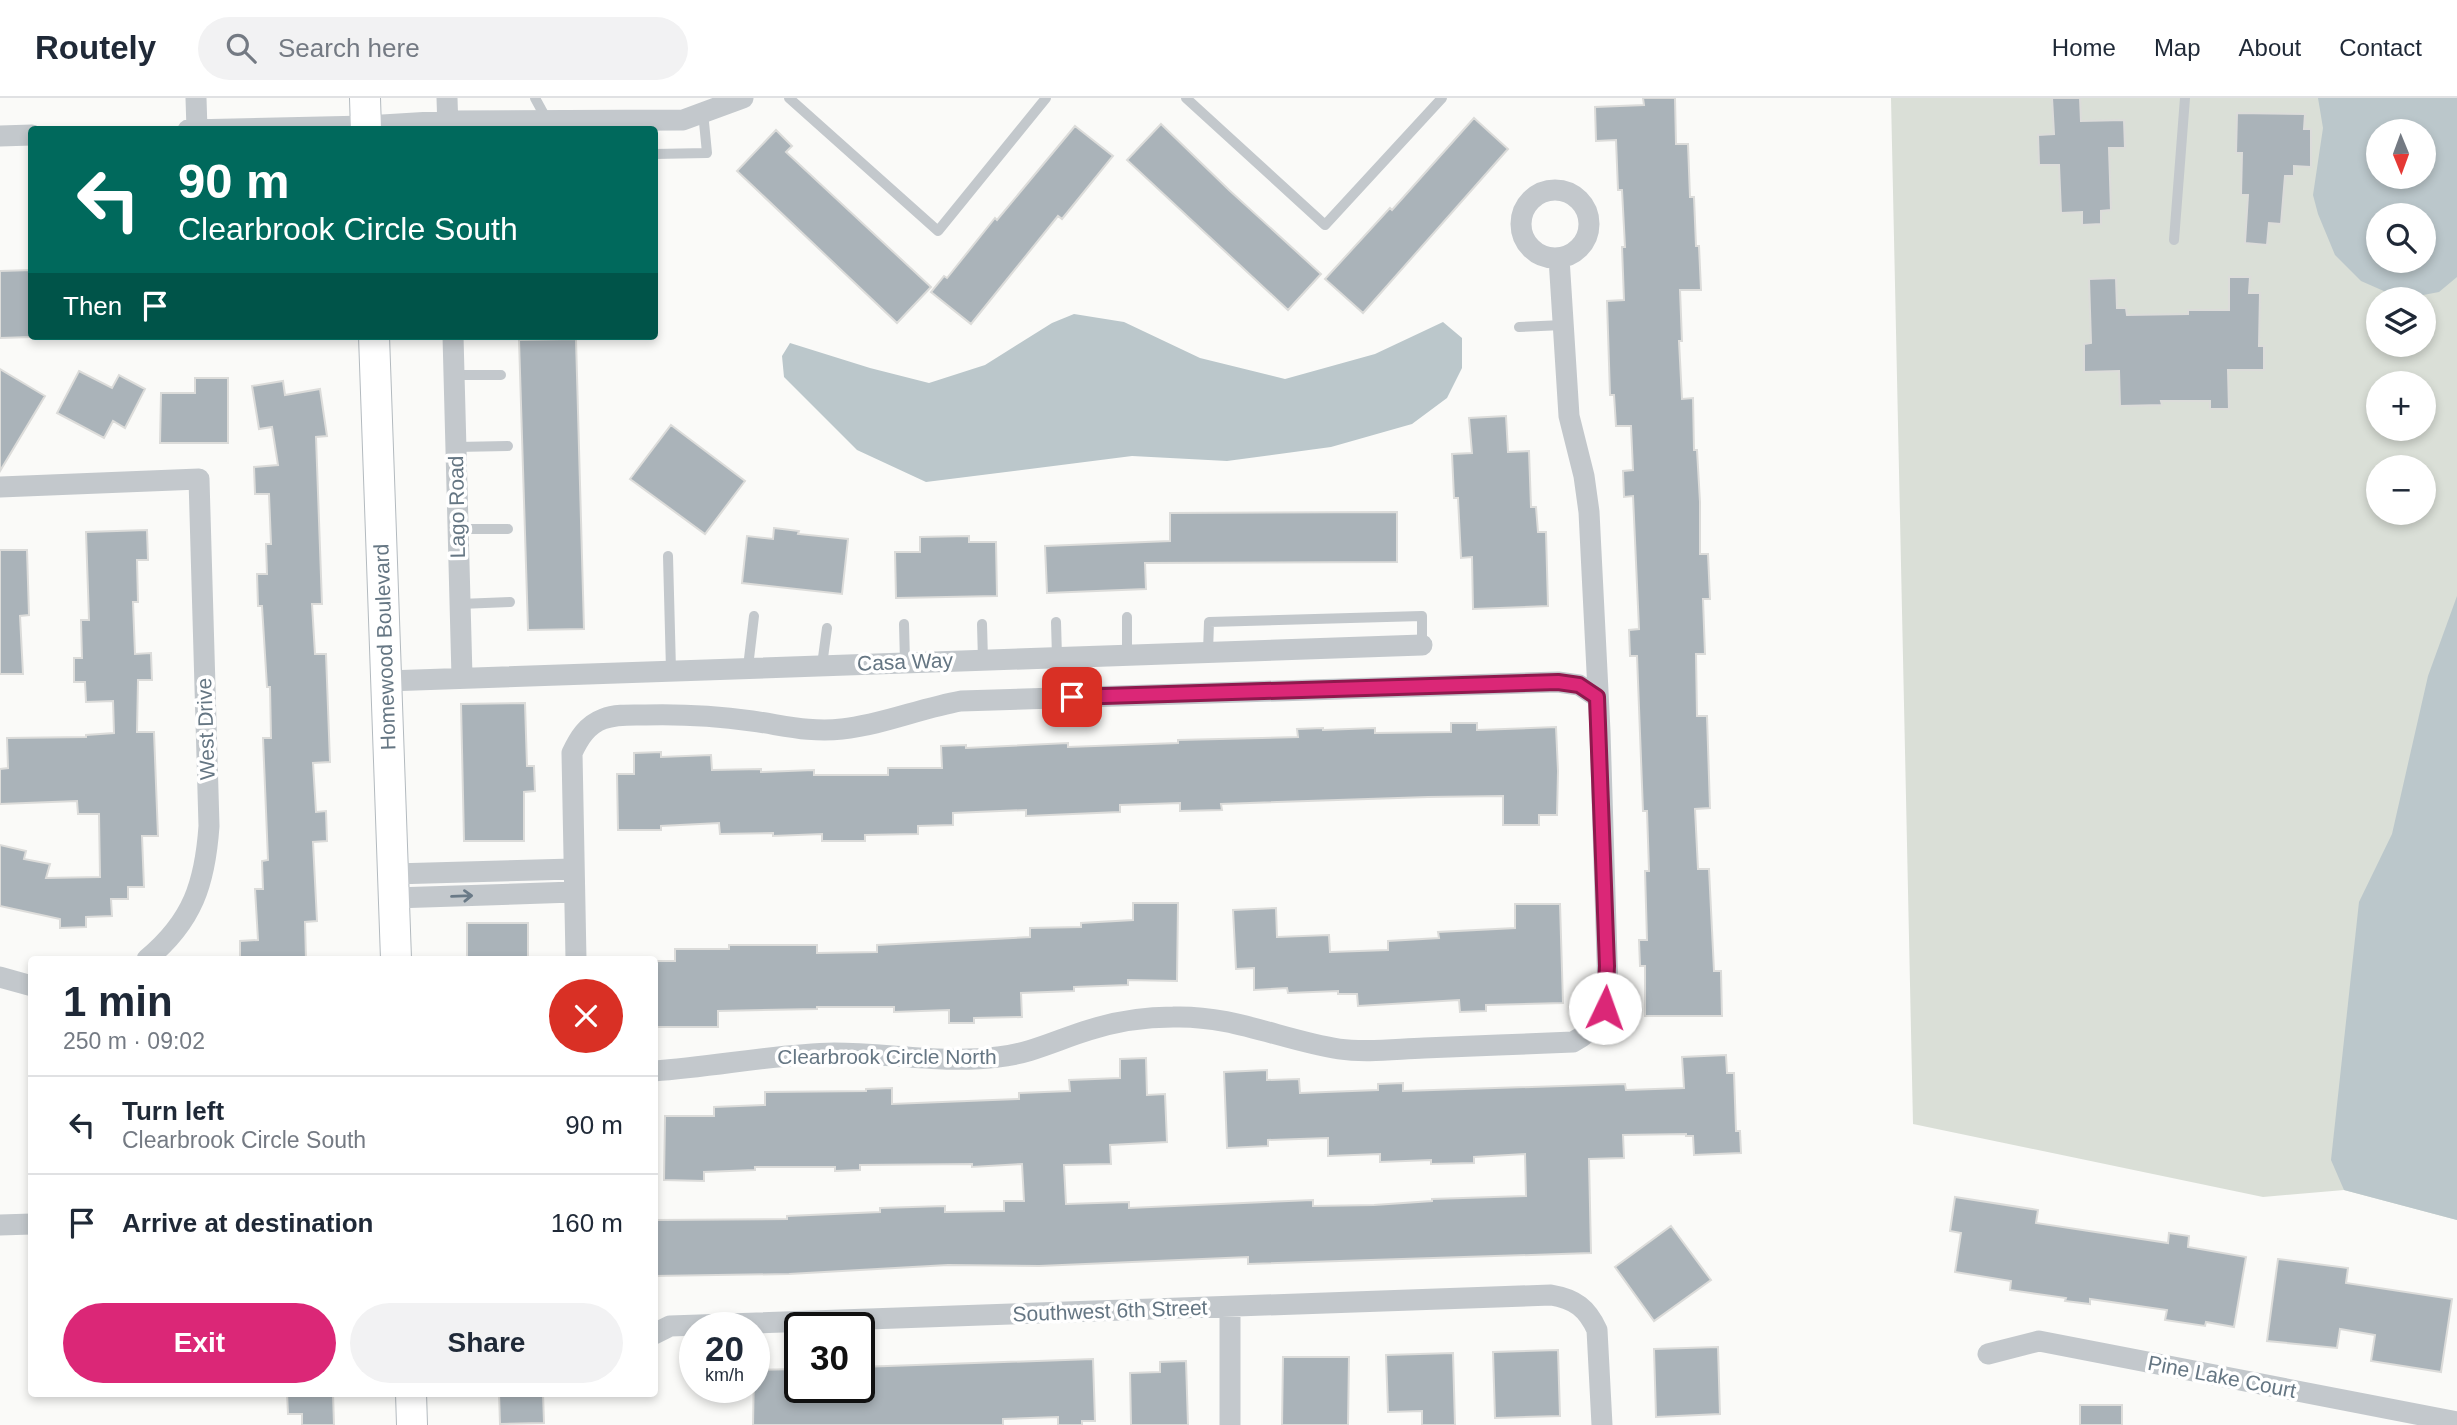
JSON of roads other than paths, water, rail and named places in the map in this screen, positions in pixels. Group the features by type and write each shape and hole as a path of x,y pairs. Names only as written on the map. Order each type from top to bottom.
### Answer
{"street":[{"path":"196,98 197,126"},
{"path":"447,98 448,125"},
{"path":"243,126 366,118 448,125 651,125 683,120 743,98"},
{"path":"0,136 28,135"},
{"path":"1559,258 1569,416 1584,476 1589,512 1597,697"},
{"name":"Homewood Boulevard","path":"374,340 396,956"},
{"name":"Lago Road","path":"453,340 462,677"},
{"name":"West Drive","path":"0,487 199,479 208,848 201,882 188,913 167,941 150,956"},
{"name":"Casa Way","path":"387,681 1422,645"},
{"path":"576,956 572,753 578,738 604,718 672,714 710,716 789,728 841,729 875,723 926,707 961,701 1558,682 1579,685 1597,697"},
{"name":"Clearbrook Circle North","path":"658,1071 768,1057 832,1053 964,1060 1000,1057 1035,1050 1106,1025 1135,1019 1175,1016 1214,1018 1252,1026 1307,1043 1342,1049 1573,1042 1587,1035 1598,1023 1608,992 1597,697"},
{"path":"394,886 573,869"},
{"path":"394,886 574,892"},
{"path":"0,977 28,985"},
{"path":"0,1225 28,1224"},
{"name":"Southwest 6th Street","path":"658,1332 670,1326 1567,1297 1586,1310 1597,1330 1602,1425"},
{"path":"1230,1307 1230,1425"},
{"name":"Pine Lake Court","path":"1987,1354 2039,1341 2457,1423"},
{"path":"411,1397 412,1425"}],"lane":[{"path":"535,98 546,126"},
{"path":"789,98 938,231 1046,98"},
{"path":"1186,98 1325,225 1442,98"},
{"path":"2174,240 2185,98"},
{"path":"658,153 707,153 703,112"},
{"path":"1519,327 1563,325"},
{"path":"454,375 501,374"},
{"path":"456,447 508,446"},
{"path":"458,529 508,529"},
{"path":"668,555 671,670"},
{"path":"460,604 510,603"},
{"path":"748,667 754,616"},
{"path":"1208,652 1209,622 1422,616 1422,645"},
{"path":"1126,617 1127,655"},
{"path":"1056,621 1057,657"},
{"path":"904,624 905,662"},
{"path":"982,624 983,660"},
{"path":"822,665 827,628"}]}
